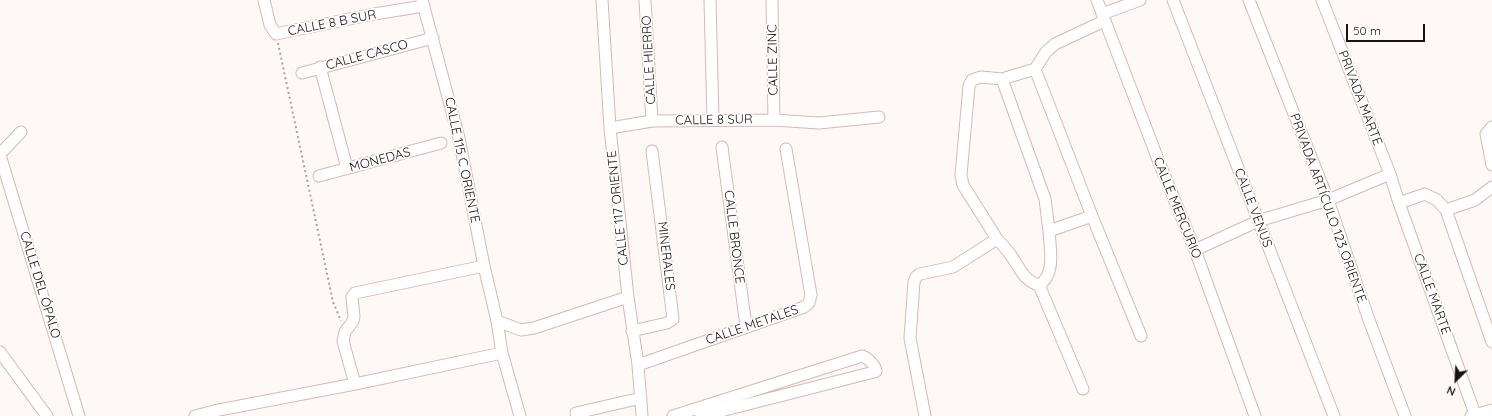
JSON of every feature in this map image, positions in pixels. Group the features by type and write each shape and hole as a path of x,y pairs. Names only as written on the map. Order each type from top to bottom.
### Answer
{"street":[{"name":"CALLE 8 B SUR","path":"264,0 270,25 276,34 423,3"},
{"name":"CALLE 117 ORIENTE","path":"602,0 610,128 632,331 638,365 642,416"},
{"name":"CALLE HIERRO","path":"645,0 652,121"},
{"path":"710,0 713,120"},
{"name":"CALLE ZINC","path":"772,0 774,120"},
{"name":"CALLE MERCURIO","path":"1097,0 1195,250 1255,416"},
{"path":"1002,79 1045,199 1049,231 1050,267 1049,274 1045,281 1039,285 1032,283 1025,277 1010,253 997,239 963,185 961,175 970,86 972,80 981,77 1002,79 1035,69 1046,52 1055,44 1103,17 1140,0"},
{"name":"CALLE VENUS","path":"1173,0 1334,416"},
{"name":"PRIVADA ARTÍCULO 123 ORIENTE","path":"1249,0 1328,200 1369,320 1406,416"},
{"name":"PRIVADA MARTE","path":"1322,0 1390,174"},
{"name":"CALLE 115 C ORIENTE","path":"423,3 459,138 484,266 497,321 502,353 520,416"},
{"name":"CALLE CASCO","path":"302,73 433,38"},
{"path":"320,67 347,168"},
{"path":"1035,69 1092,216 1141,336"},
{"name":"CALLE 8 SUR","path":"610,128 652,121 774,120 818,123 879,117"},
{"path":"1492,127 1486,134 1492,165"},
{"path":"0,154 21,132"},
{"name":"MONEDAS","path":"319,176 441,143"},
{"name":"CALLE BRONCE","path":"722,147 746,326"},
{"name":"CALLE METALES","path":"638,365 804,307 809,303 811,295 786,149"},
{"name":"MINERALES","path":"632,331 667,323 673,320 652,151"},
{"name":"CALLE DEL ÓPALO","path":"0,154 79,416"},
{"path":"1195,250 1258,221 1328,200 1390,174"},
{"name":"CALLE MARTE","path":"1390,174 1473,415"},
{"path":"1446,210 1475,200 1492,187"},
{"path":"1399,203 1425,194 1437,200 1446,210 1492,342"},
{"path":"1049,231 1092,216"},
{"path":"922,415 910,338 914,282 916,277 920,274 953,267 997,239"},
{"path":"355,384 342,341 345,332 354,317 352,297 356,294 484,266"},
{"path":"1039,285 1083,389"},
{"path":"497,321 521,330 534,328 628,297"},
{"path":"0,352 47,416"},
{"path":"196,416 502,353"},
{"path":"673,416 724,405 793,393 874,372 876,369 867,358 862,356 790,379 724,405 701,416"},
{"path":"790,379 793,393"},
{"path":"576,413 641,398"},
{"path":"1473,415 1492,410"}],"path":[{"path":"276,34 333,302 345,332"}]}
